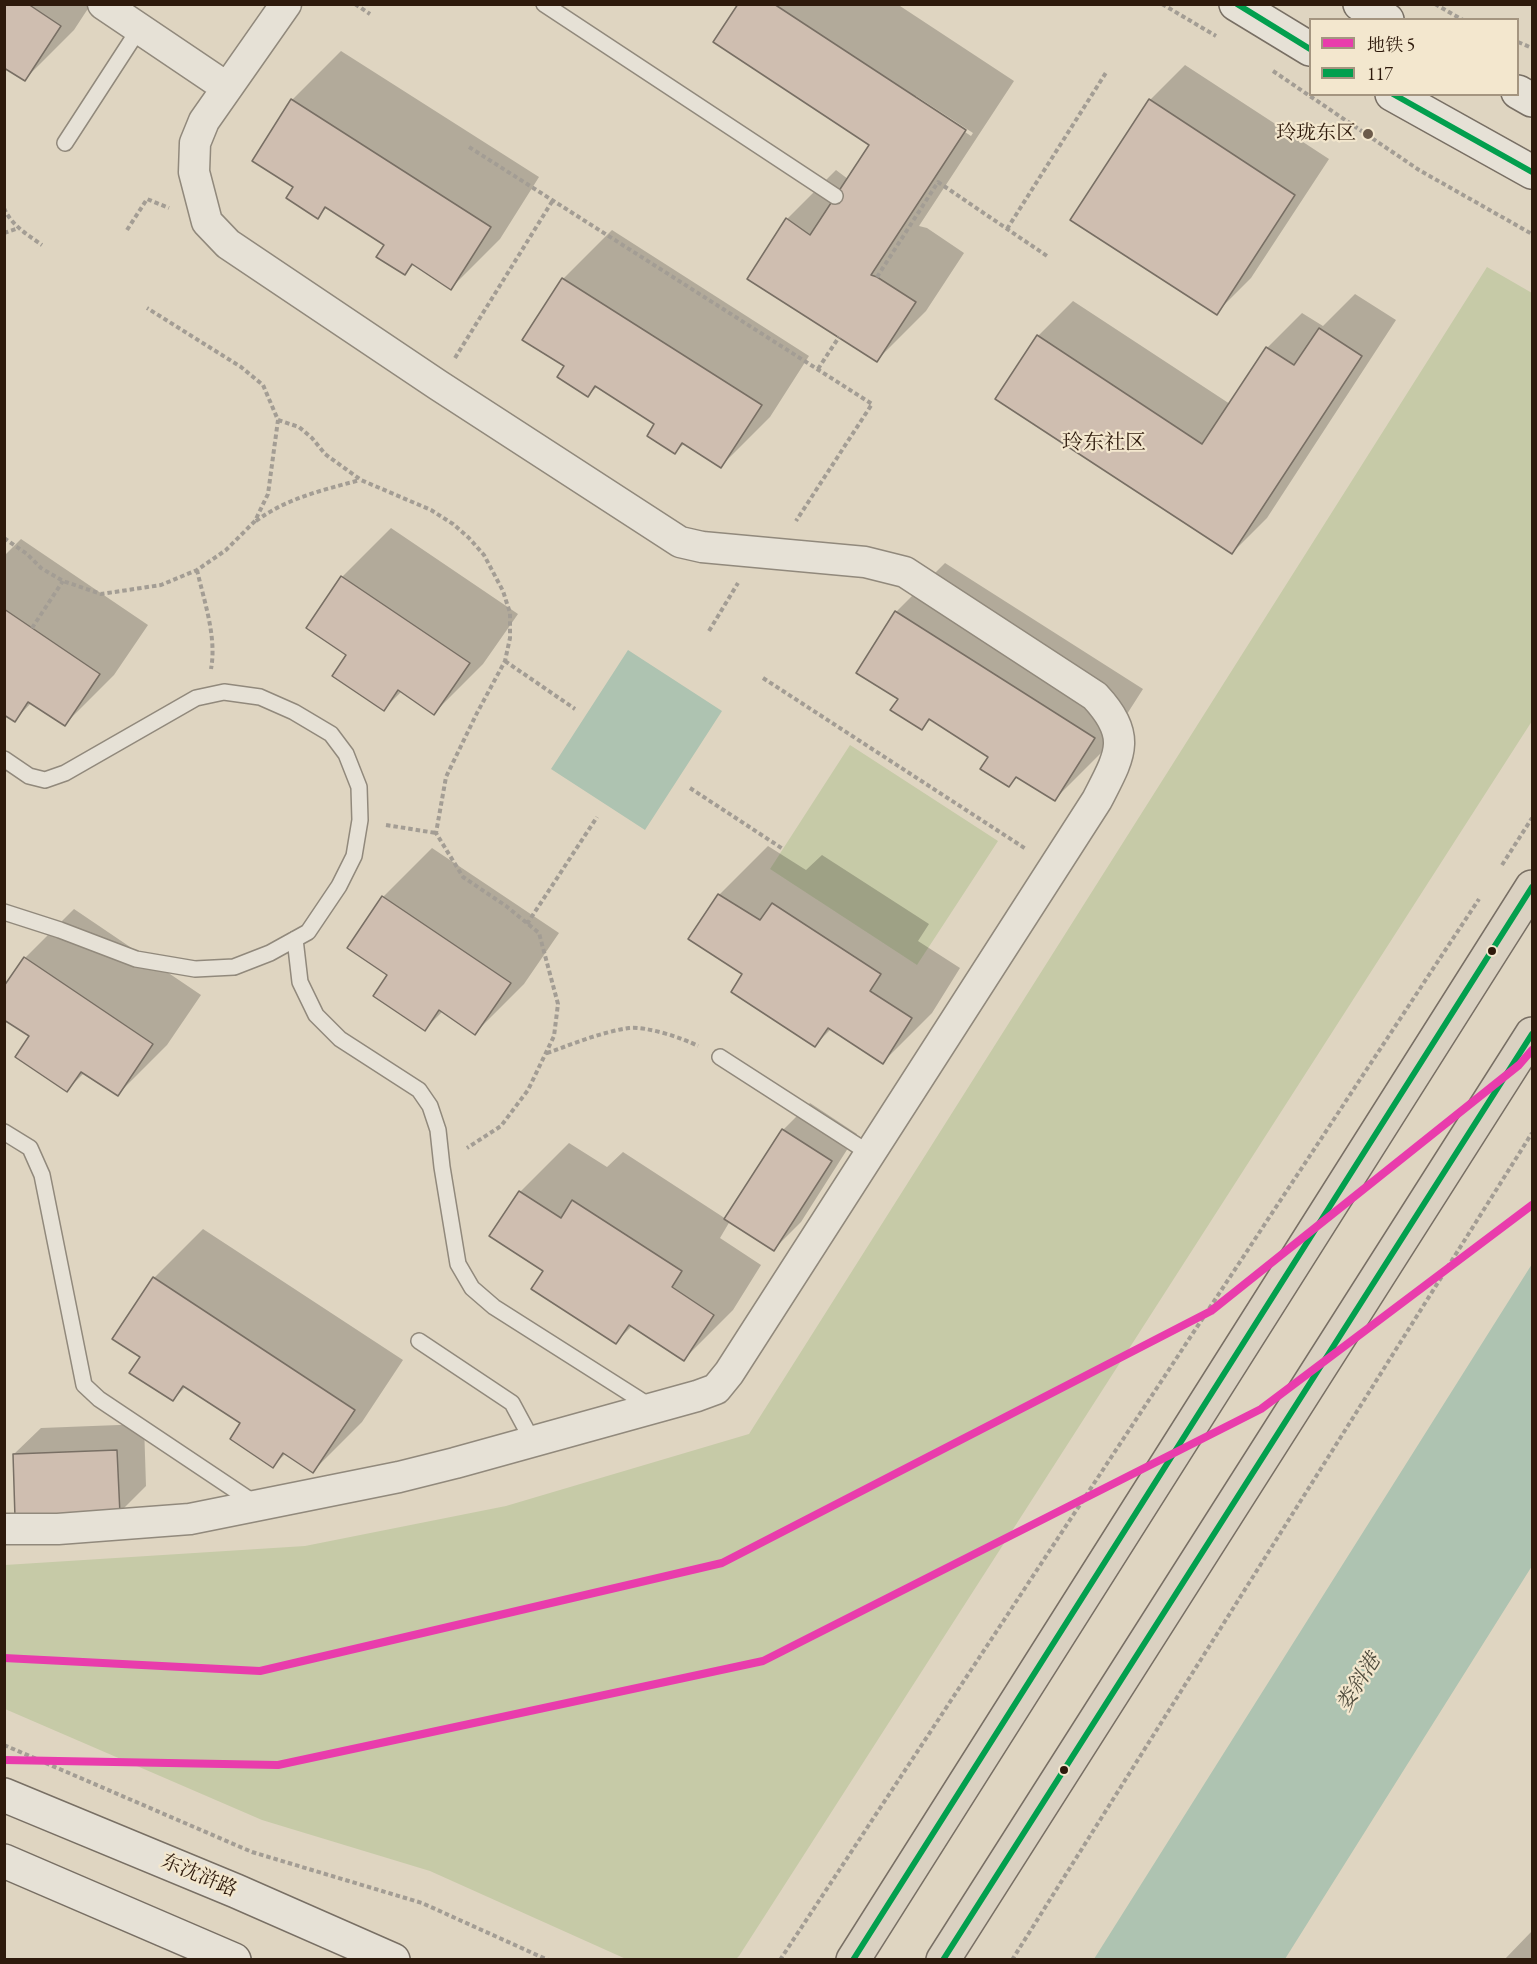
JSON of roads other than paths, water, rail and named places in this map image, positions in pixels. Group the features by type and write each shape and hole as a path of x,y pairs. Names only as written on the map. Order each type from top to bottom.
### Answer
{"main road":[{"path":"1236,4 1309,48"},
{"path":"1360,4 1384,18"},
{"path":"1519,93 1533,100"},
{"path":"1396,96 1533,172"},
{"path":"853,1959 1533,888"},
{"path":"943,1959 1533,1034"},
{"name":"东沈浒路","path":"4,1795 393,1959"},
{"path":"4,1861 234,1959"}],"street":[{"path":"103,4 226,87"},
{"path":"4,1529 58,1529 190,1519 399,1477 533,1442 716,1389 729,1373 1097,800 1119,755 1119,733 1110,712 1095,696 905,572 865,562 702,547 680,542 438,385 228,244 207,222 194,172 195,142 204,121 226,87 286,4"}],"lane":[{"path":"544,4 835,196"},
{"path":"65,143 139,29"},
{"path":"4,759 28,776 45,780 65,773 196,698 224,692 260,697 294,712 331,734 345,754 359,787 360,820 354,856 339,886 308,932 270,953 234,968 195,969 136,959 60,930 4,912"},
{"path":"295,939 300,982 316,1015 340,1039 418,1090 430,1106 438,1130 458,1264 472,1288 494,1307 653,1408"},
{"path":"720,1057 869,1153"},
{"path":"4,1132 30,1148 42,1175 84,1385 99,1399 258,1505"},
{"path":"419,1341 512,1403 533,1442"}],"water":[{"path":"628,650 722,711 645,830 551,769"},
{"name":"娄斜港","path":"1532,1264 1532,1566 1285,1959 1094,1959"}],"metro line":[{"name":"5","path":"4,1658 260,1671 722,1563 1211,1311 1519,1065 1532,1050"},
{"name":"5","path":"4,1760 278,1765 763,1661 1261,1409 1532,1205"}],"place":[{"name":"玲珑东区","path":"1368,134"}],"district":[{"name":"玲东社区","path":"1104,443"}]}
